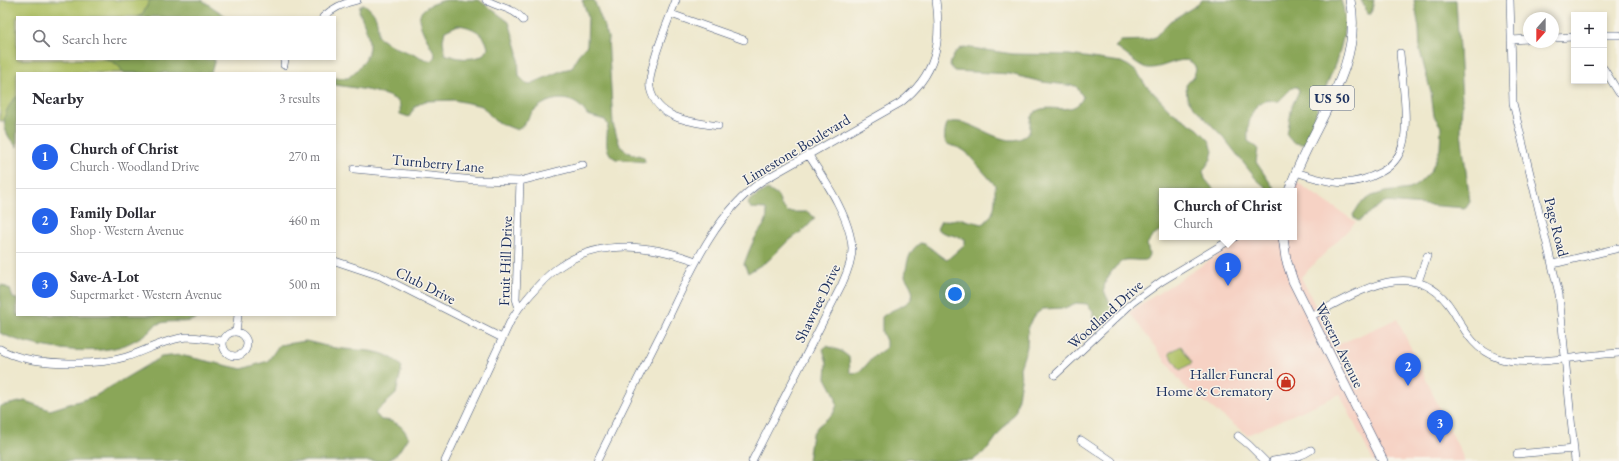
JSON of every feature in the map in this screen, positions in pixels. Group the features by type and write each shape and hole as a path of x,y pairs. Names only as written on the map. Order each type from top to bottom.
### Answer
{"main road":[{"name":"US 50","path":"1290,188 1296,172 1337,86 1345,63 1351,34 1350,0"},
{"name":"Western Avenue","path":"1283,240 1286,259 1293,281 1383,461"}],"street":[{"path":"324,16 335,7 345,2 357,0"},
{"path":"486,0 513,10 519,14 523,20"},
{"path":"676,0 652,70 650,81 653,96 660,108 676,117 718,126"},
{"name":"Limestone Boulevard","path":"597,461 696,261 721,223 745,193 808,154 900,103 920,85 929,71 936,53 938,30 936,0"},
{"name":"Page Road","path":"1510,0 1512,102 1553,264 1559,294 1575,461"},
{"path":"671,14 744,40"},
{"path":"1607,35 1619,35"},
{"path":"1559,38 1571,37"},
{"path":"1511,40 1523,39"},
{"path":"1296,172 1330,182 1354,183 1380,173 1397,159 1404,144 1405,124 1400,53"},
{"path":"1607,74 1619,93"},
{"name":"Shawnee Drive","path":"752,461 842,284 850,264 852,248 846,222 808,154"},
{"path":"520,181 583,166"},
{"name":"Turnberry Lane","path":"354,169 475,180 520,181"},
{"name":"Fruit Hill Drive","path":"445,461 502,338 519,308 516,299 520,181"},
{"name":"Woodland Drive","path":"1055,375 1133,302 1162,281 1230,240"},
{"path":"519,308 540,283 559,267 577,256 601,248 634,247 656,249 696,261"},
{"path":"1553,264 1619,248"},
{"path":"1418,282 1427,256"},
{"name":"Club Drive","path":"336,261 380,276 502,338"},
{"path":"1311,316 1378,283 1398,280 1418,282 1440,295 1453,310 1469,338 1476,346 1490,355 1509,361 1520,362 1619,353"},
{"path":"236,332 238,316"},
{"path":"236,332 244,336 247,344 245,352 234,356 224,350 223,341 228,334 236,332"},
{"path":"0,349 14,356 62,363 115,360 187,337 223,341"},
{"path":"1238,436 1265,461"},
{"path":"1082,440 1112,461"},
{"path":"1517,454 1574,449"},
{"path":"1272,461 1294,459 1302,456 1310,450"}],"shaded area":[{"path":"1295,181 1356,222 1301,277 1335,346 1397,319 1465,461 1373,461 1340,394 1247,435 1184,386 1129,312 1241,240 1297,240 1297,188 1291,188"}],"green space":[{"path":"0,0 155,0 151,16 16,16 16,60 141,60 137,72 16,72 16,119 0,121"},
{"path":"150,0 202,0 226,16 138,16 143,13"},
{"path":"446,0 479,0 509,22 518,52 519,76 528,85 563,70 572,68 578,55 587,45 588,16 582,0 594,0 608,37 613,124 620,146 627,152 644,157 645,162 616,159 612,156 607,149 608,125 605,120 587,115 577,104 563,99 556,99 542,104 533,111 523,126 517,130 495,121 482,106 454,100 425,101 416,106 409,117 400,114 399,103 393,98 368,90 336,85 336,78 348,78 357,70 367,55 369,40 359,11 360,6 364,4 374,14 378,26 378,36 392,46 430,61 434,58 435,54 421,27 420,20 421,14 425,8","holes":["458,25 473,29 484,38 488,48 482,56 464,58 445,54 443,40 445,31"]},
{"path":"1202,0 1341,0 1344,14 1342,42 1333,70 1317,110 1308,140 1305,144 1299,144 1290,140 1287,135 1292,106 1299,91 1297,87 1293,87 1278,102 1265,101 1260,103 1250,118 1248,141 1258,148 1256,162 1273,188 1266,188 1256,179 1224,138 1187,98 1186,85 1194,76 1196,69 1192,63 1187,60 1173,62 1157,67 1144,67 1115,47 1121,41 1147,40 1155,37 1170,21 1197,5"},
{"path":"1361,0 1374,0 1371,14 1368,14"},
{"path":"1414,0 1456,0 1462,99 1461,132 1470,202 1466,208 1384,202 1359,221 1356,220 1353,215 1360,204 1372,196 1385,192 1410,189 1418,184 1431,171 1440,149 1441,127 1434,116 1431,93 1420,51 1419,28"},
{"path":"964,47 1013,54 1069,55 1121,62 1129,66 1138,73 1144,83 1172,112 1198,129 1209,140 1213,151 1211,159 1203,171 1205,179 1212,188 1159,188 1159,232 1152,237 1147,244 1149,255 1146,260 1122,261 1118,264 1106,281 1104,289 1115,311 1104,325 1095,326 1093,323 1093,311 1087,304 1076,303 1065,308 1043,309 1036,314 1028,326 1027,347 1020,368 1021,380 1016,410 988,449 972,461 919,461 909,458 901,461 808,461 812,434 818,426 833,414 837,405 835,395 826,378 827,363 823,349 827,346 841,351 849,357 850,371 853,374 861,371 874,356 886,348 886,341 882,332 882,317 888,312 907,303 911,299 913,294 911,286 905,277 907,262 916,246 920,243 923,244 947,260 965,244 965,239 943,233 937,229 941,221 960,219 983,224 991,216 995,202 995,185 966,152 946,142 945,132 947,123 957,122 968,124 999,138 1009,140 1019,139 1029,133 1030,119 1036,111 1050,108 1065,109 1072,107 1078,104 1083,97 1076,86 1042,82 1010,74 954,71 950,65 955,54"},
{"path":"108,60 215,60 211,72 123,72 117,64"},
{"path":"16,97 16,146 7,134 4,122 7,109"},
{"path":"767,189 778,196 781,205 788,212 808,212 815,218 806,228 786,243 769,260 748,273 744,264 754,240 767,218 767,214 766,209 751,208 748,204 750,200"},
{"path":"2,285 10,289 13,298 16,299 16,316 200,316 196,319 186,322 164,322 154,326 149,332 134,341 112,349 79,350 44,347 0,333 0,286"},
{"path":"306,341 334,348 383,354 396,361 402,367 396,394 375,413 381,420 394,422 404,429 408,437 398,453 387,461 0,461 0,406 25,401 50,410 95,396 161,357 180,355 242,369 268,361 279,345"},
{"path":"1181,346 1192,363 1180,370 1169,353"}],"place":[{"name":"Church of Christ","path":"1228,286"},
{"name":"Haller Funeral Home & Crematory","path":"1286,382"},
{"name":"Family Dollar","path":"1408,386"},
{"name":"Save-A-Lot","path":"1440,443"}]}
